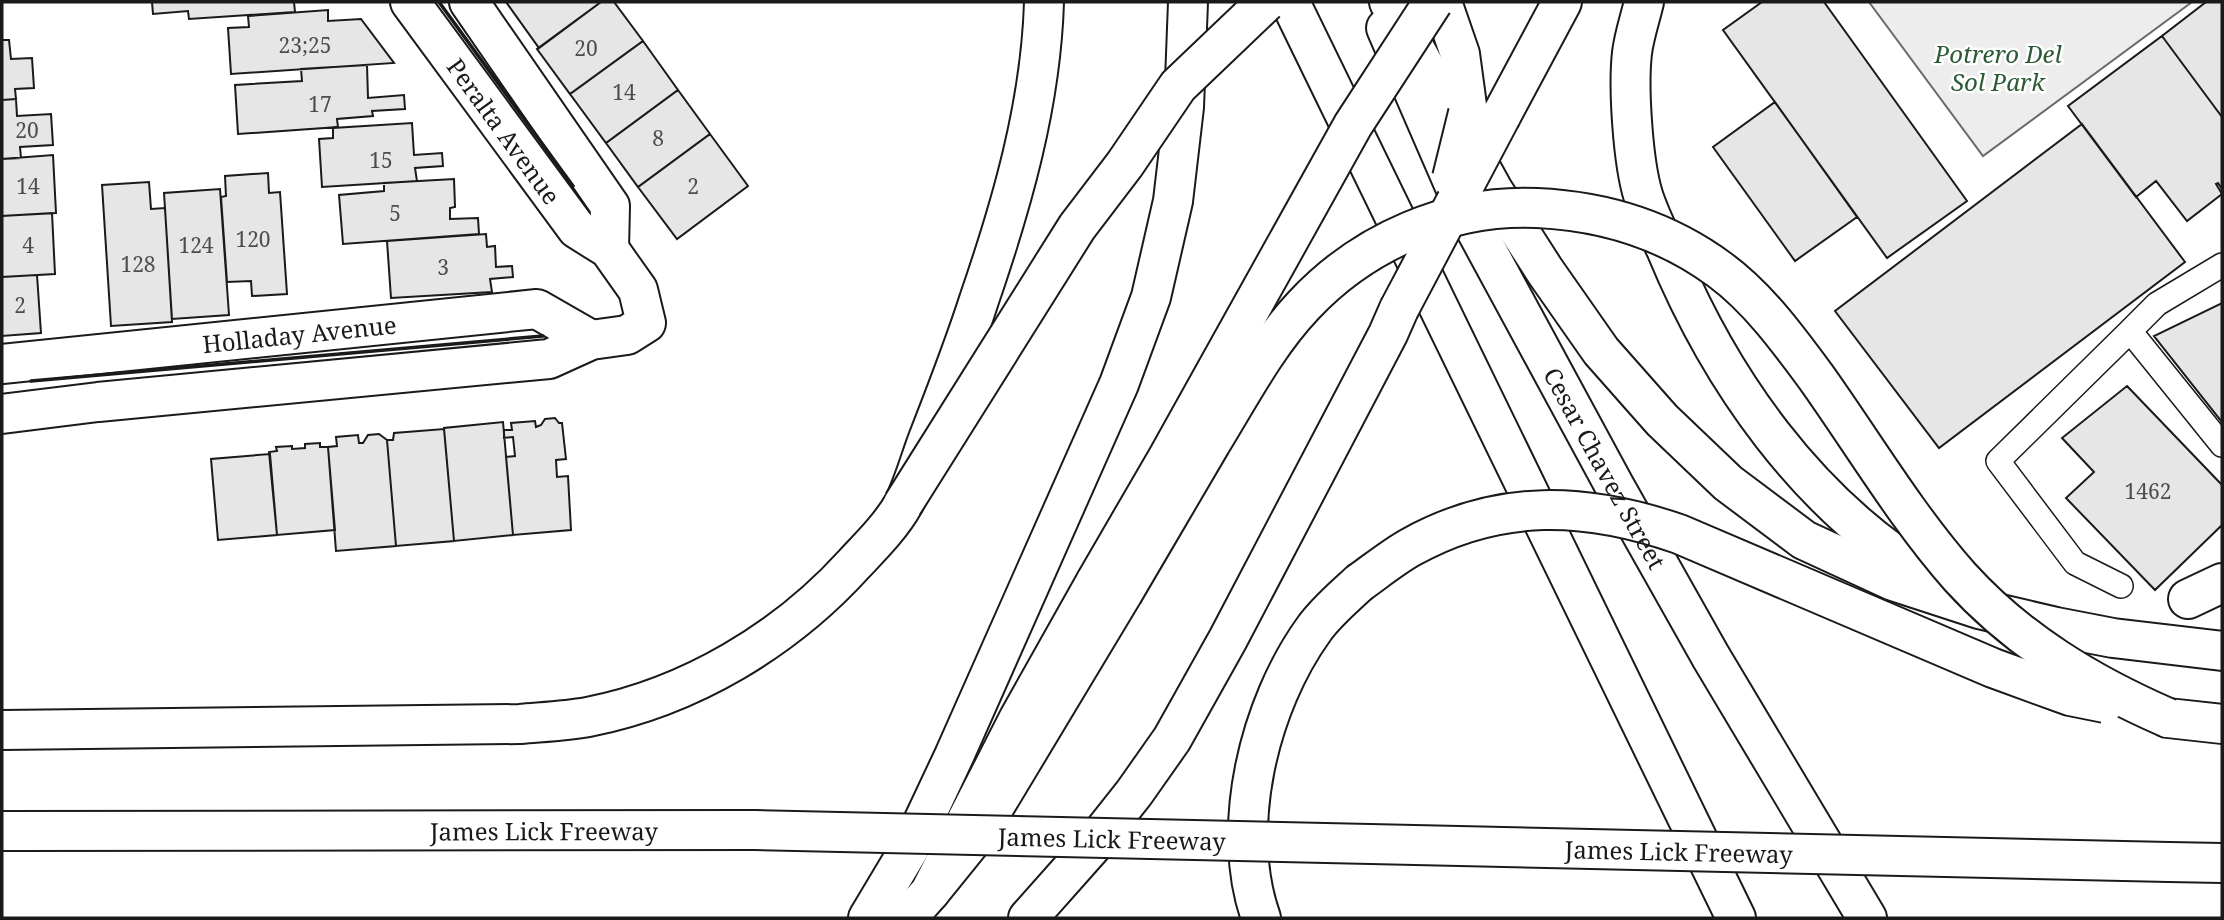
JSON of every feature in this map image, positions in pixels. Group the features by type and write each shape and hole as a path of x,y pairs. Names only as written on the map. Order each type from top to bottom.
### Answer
{"main road":[{"name":"Peralta Avenue","path":"410,2 577,229 609,249 638,290 646,323"},
{"name":"Peralta Avenue","path":"469,2 610,206 609,249"},
{"path":"868,918 914,841 954,756 1119,384 1151,297 1173,201 1184,107 1188,2"},
{"path":"2,730 520,724 587,717 638,704 686,686 742,656 791,624 836,584 873,543 903,504 1077,227 1125,164 1178,86 1266,2"},
{"path":"1290,2 1737,918"},
{"name":"Cesar Chavez Street","path":"1375,2 1465,210 1704,646 1867,918"},
{"path":"1389,2 1493,190 1601,351 1662,420 1728,483 1804,540 1892,581 1979,609 2113,638 2222,651"},
{"path":"919,905 981,829 1110,587 1168,457 1353,125 1433,2"},
{"path":"1442,2 1485,114"},
{"path":"1028,918 1135,793 1171,739 1222,650 1388,334 1485,114 1562,2"},
{"path":"1644,2 1632,53 1632,125 1643,194 1676,276 1715,351 1764,427 1829,500 1904,563 1979,609"},
{"path":"903,504 966,339 998,246 1023,150 1038,76 1043,5"},
{"path":"1110,587 1285,328 1322,287 1365,253 1391,239 1443,219 1525,207 1583,211 1609,217 1664,237 1691,251 1730,278 1748,294 1796,350 1915,519 1959,576 2011,626 2071,669 2119,697 2168,718"},
{"name":"Holladay Avenue","path":"2,364 537,309 591,340"},
{"name":"Holladay Avenue","path":"2,414 549,359 591,340 627,335 646,323"},
{"path":"1261,918 1251,878 1249,848 1253,781 1268,717 1287,674 1316,627 1359,583 1409,548 1437,534 1494,516 1554,508 1615,515 1679,534 2027,681 2070,696 2168,718 2222,724"},
{"path":"2188,599 2222,583"},
{"name":"James Lick Freeway","path":"2,831 755,830 2222,863"}],"lane":[{"path":"2121,586 2075,563 1998,461 2157,304 2222,265"},
{"path":"2130,331 2222,445"}],"shaded area":[{"name":"Potrero Del Sol Park","path":"1869,2 2192,2 1983,156"}],"building":[{"path":"152,2 294,2 295,12 189,19 188,11 153,14"},
{"path":"506,2 601,2 539,48"},
{"path":"601,2 614,2 643,41 570,94 537,49"},
{"path":"1762,2 1824,2 1967,201 1887,258 1723,30"},
{"path":"2206,2 2222,2 2222,117 2162,36"},
{"path":"328,10 328,21 361,19 394,63 231,74 228,28 249,27 248,16"},
{"path":"2162,36 2222,117 2222,189 2216,184 2222,194 2187,221 2156,181 2136,197 2068,106"},
{"path":"2,40 9,40 11,59 32,58 34,88 15,89 16,99 2,100"},
{"path":"643,41 678,90 606,143 570,94"},
{"path":"367,65 368,98 404,95 405,109 372,111 373,116 337,119 338,127 238,134 235,85 302,81 301,69"},
{"path":"678,90 710,134 638,187 606,143"},
{"path":"16,99 17,116 51,114 53,145 20,147 21,158 2,159 2,100"},
{"path":"1775,102 1857,217 1795,261 1713,147"},
{"path":"412,123 414,155 442,153 443,166 415,168 417,181 322,187 319,139 333,138 333,128"},
{"path":"2082,124 2185,262 1939,448 1835,311"},
{"path":"710,134 748,186 677,239 638,187"},
{"path":"53,155 56,213 2,216 2,159"},
{"path":"268,173 269,193 280,192 287,294 252,296 251,281 227,282 221,197 226,196 225,176"},
{"path":"454,179 455,207 450,208 450,219 478,218 479,234 343,244 339,195 384,191 384,183"},
{"path":"149,182 151,209 165,208 172,322 111,326 102,185"},
{"path":"220,189 229,315 172,319 164,193"},
{"path":"52,213 55,274 2,277 2,216"},
{"path":"486,234 487,247 495,246 496,267 512,266 513,277 490,279 492,292 391,298 387,241"},
{"path":"37,275 41,333 2,336 2,277"},
{"path":"2222,303 2222,422 2154,336"},
{"path":"2127,386 2222,485 2222,525 2155,590 2066,498 2094,472 2062,438"},
{"path":"555,418 562,423 566,459 556,460 557,477 568,476 571,530 513,535 506,457 515,456 513,437 504,438 504,430 512,430 511,423 535,421 536,427 545,419"},
{"path":"503,422 513,535 454,541 444,428"},
{"path":"444,429 454,541 396,546 387,440 393,440 394,433"},
{"path":"379,434 387,440 396,546 336,551 328,447 337,446 336,437 358,435 359,443 363,443 368,435"},
{"path":"320,443 320,447 328,447 335,530 277,535 269,452 277,451 276,447 305,448 305,444"},
{"path":"270,454 277,535 218,540 211,459"}],"wall":[{"path":"439,2 573,186"},
{"path":"31,381 543,336"}]}
